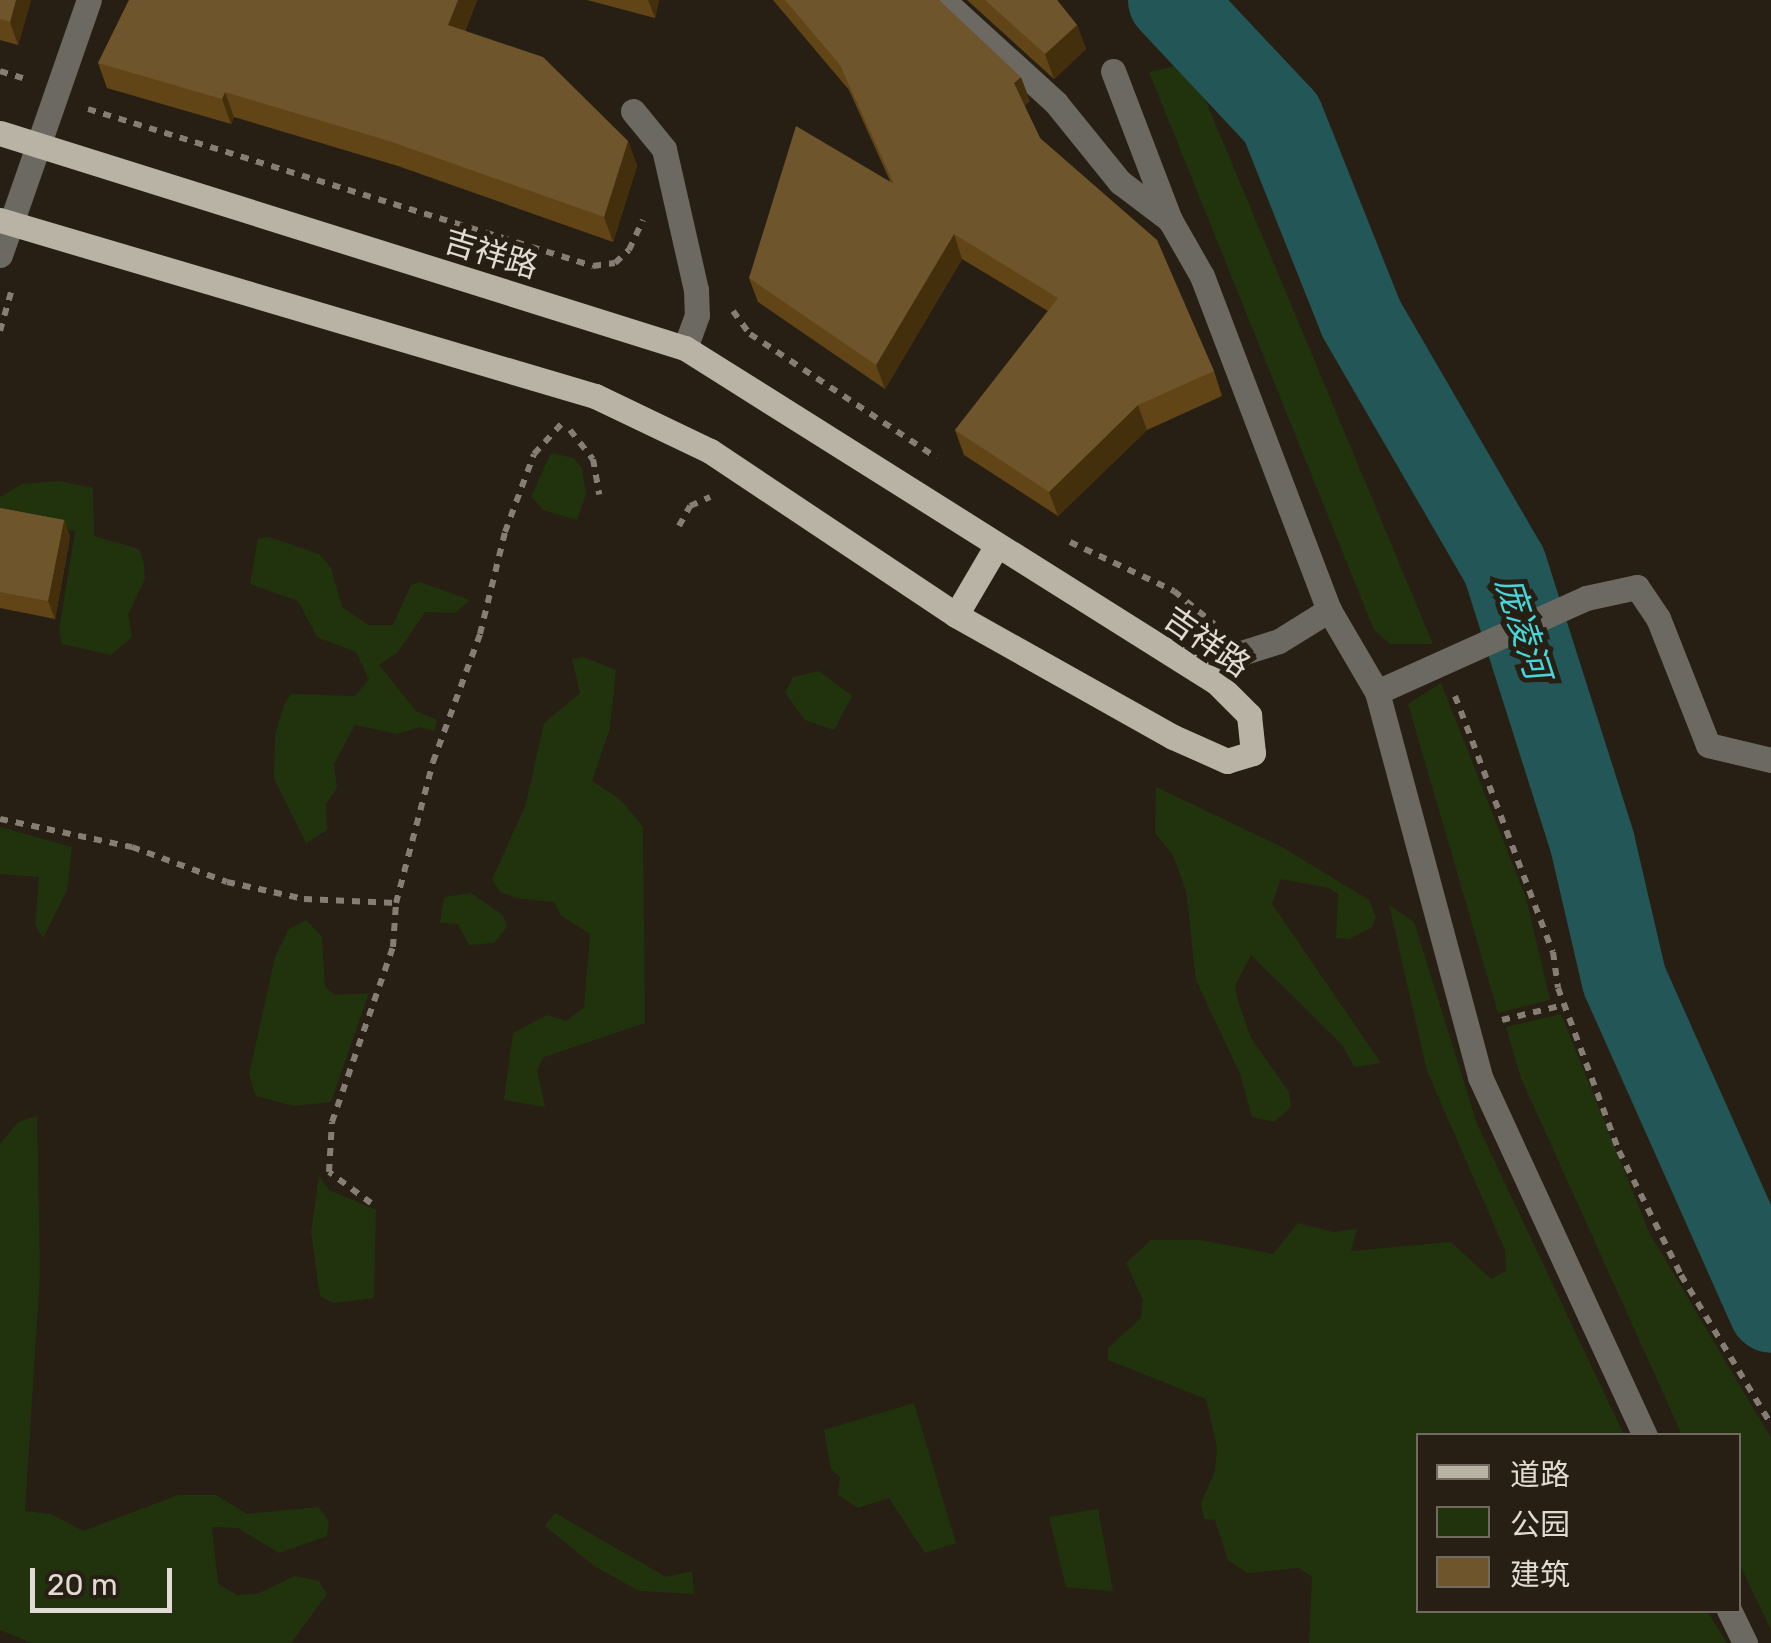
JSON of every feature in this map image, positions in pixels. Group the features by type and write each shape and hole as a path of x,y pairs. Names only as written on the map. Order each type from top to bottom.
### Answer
{"main road":[{"name":"吉祥路","path":"0,132 685,348 1216,682 1249,714 1253,752 1226,761 956,615 710,451 595,396 5,222"},
{"path":"956,615 997,545"}],"street":[{"path":"0,255 5,222 89,0"},
{"path":"943,0 1056,103 1120,182 1170,220"},
{"path":"1112,70 1170,220 1202,276 1329,610 1377,692 1480,1077 1644,1433"},
{"path":"632,111 664,149 696,290 697,315 685,348"},
{"path":"1377,692 1450,669 1586,598 1637,587 1658,618 1708,745 1771,760"},
{"path":"1216,682 1232,656 1279,641 1329,610"},
{"path":"1730,1613 1745,1643"}],"path":[{"path":"54,92 126,122 593,266 615,263 630,250 659,188 672,185"},
{"path":"723,294 750,334 946,464"},
{"path":"371,1203 338,1182 326,1157 393,947 396,903 433,762 528,470 543,440 595,396"},
{"path":"1057,537 1174,590 1223,634 1232,656"},
{"path":"1450,669 1553,952 1564,1005 1655,1228 1771,1424"},
{"path":"0,819 132,847 227,882 304,899 396,903"},
{"path":"1501,1020 1564,1005"}],"green space":[{"path":"1190,63 1433,644 1390,644 1374,630 1149,72"},
{"path":"551,453 574,458 582,469 586,494 577,520 543,510 531,496"},
{"path":"59,481 93,488 94,536 139,549 144,564 145,579 128,614 132,637 111,655 62,644 59,630 75,531 0,515 0,497 22,484"},
{"path":"269,537 319,554 331,568 342,607 368,625 393,625 411,585 420,582 470,600 455,613 425,612 398,652 379,665 416,711 437,720 434,731 419,727 397,734 355,725 334,764 337,788 326,804 327,830 306,843 274,778 275,735 284,705 291,694 355,696 369,679 356,652 317,637 298,601 250,584 258,539"},
{"path":"583,657 616,670 610,728 592,781 620,799 643,827 645,1023 544,1057 537,1070 545,1107 504,1100 513,1033 547,1015 566,1021 584,1007 590,934 561,916 554,902 516,898 500,892 492,879 525,807 544,723 580,693 572,659"},
{"path":"819,671 852,696 834,730 805,720 785,693 793,677"},
{"path":"1441,683 1526,898 1550,1000 1498,1013 1408,704"},
{"path":"1156,787 1282,847 1369,900 1376,917 1371,928 1349,939 1336,938 1338,894 1329,888 1281,879 1272,904 1381,1063 1354,1067 1343,1046 1251,955 1235,986 1238,1001 1251,1038 1289,1092 1291,1107 1274,1122 1252,1117 1240,1074 1196,980 1186,891 1173,855 1155,833"},
{"path":"0,827 72,847 67,890 43,938 35,925 39,877 0,874"},
{"path":"471,893 503,915 507,927 494,943 469,945 458,924 440,923 444,897"},
{"path":"1389,905 1414,922 1477,1124 1623,1433 1416,1433 1416,1613 1708,1613 1727,1643 1309,1643 1312,1577 1298,1568 1247,1573 1228,1560 1215,1520 1204,1519 1201,1503 1215,1471 1217,1447 1206,1399 1108,1360 1108,1348 1141,1318 1143,1300 1126,1263 1151,1240 1200,1240 1273,1254 1298,1223 1333,1232 1357,1229 1351,1251 1451,1242 1491,1279 1506,1271 1505,1250 1427,1071"},
{"path":"306,920 322,937 325,987 335,995 369,993 331,1102 294,1106 256,1096 249,1075 275,957 289,929"},
{"path":"1561,1014 1650,1234 1771,1438 1771,1630 1741,1567 1741,1433 1681,1433 1521,1078 1506,1027"},
{"path":"37,1116 40,1273 25,1511 51,1514 83,1531 178,1495 216,1495 247,1514 318,1507 329,1521 327,1536 279,1553 238,1528 212,1527 218,1584 237,1595 257,1594 295,1576 319,1581 327,1594 291,1643 32,1643 0,1630 0,1144 18,1122"},
{"path":"319,1176 329,1190 376,1210 374,1298 333,1303 320,1296 311,1232"},
{"path":"914,1403 956,1543 925,1553 889,1498 858,1508 838,1495 840,1477 831,1469 824,1430"},
{"path":"1098,1509 1113,1591 1066,1587 1049,1517"},
{"path":"555,1513 666,1577 692,1571 694,1594 639,1591 594,1566 545,1526"}],"building":[{"path":"0,0 16,0 10,22 0,19"},
{"path":"129,0 458,0 448,25 543,57 628,141 604,217 389,141 225,92 222,99 98,63"},
{"path":"785,0 939,0 1021,77 1014,83 1040,138 1157,240 1214,371 1138,405 1049,492 955,430 1058,298 954,234 876,365 749,278 796,126 894,184 840,65"},
{"path":"985,0 1057,0 1077,25 1045,54"},
{"path":"0,508 64,520 48,601 0,592"}],"waterway":[{"name":"庞凌河","path":"1170,0 1281,118 1360,317 1504,565 1592,843 1624,980 1771,1310"}]}
